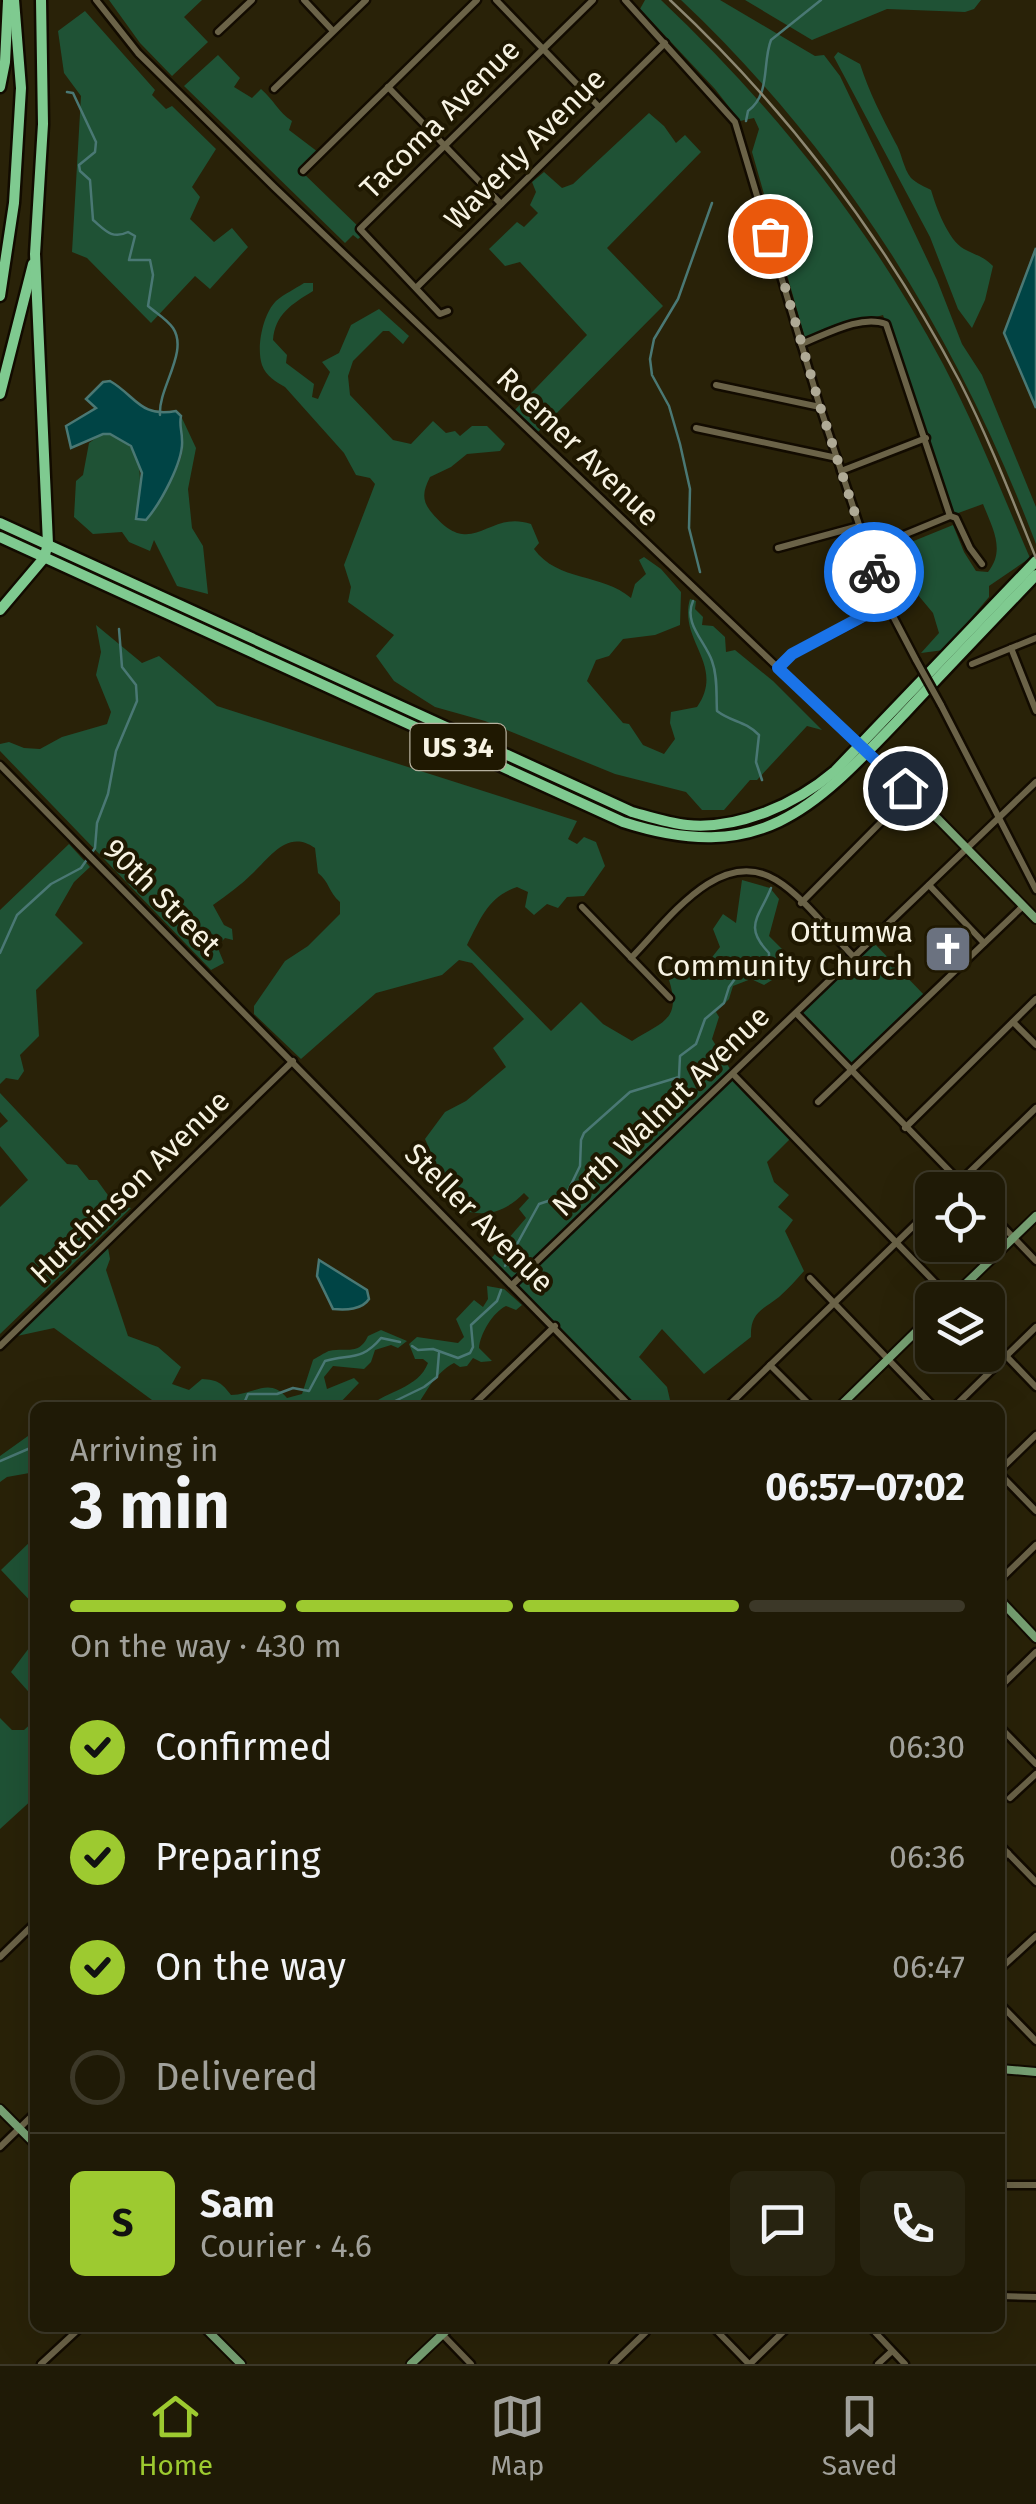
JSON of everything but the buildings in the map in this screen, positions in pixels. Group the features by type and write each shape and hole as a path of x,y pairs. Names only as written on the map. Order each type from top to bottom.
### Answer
{"highway":[{"path":"0,87 11,0"},
{"path":"0,296 14,203 21,88 11,0"},
{"path":"0,610 44,558 48,544 35,254 43,124 40,0"},
{"path":"0,394 35,254"},
{"path":"0,524 48,544"},
{"name":"US 34","path":"0,538 623,822 657,833 694,838 732,836 770,826 813,803 1006,599 1036,561"},
{"name":"US 34","path":"48,544 632,812 656,819 690,826 764,812 813,790 864,750"},
{"name":"US 34","path":"1006,599 1036,575"}],"main road":[{"name":"Roemer Avenue","path":"864,750 1036,919"},
{"path":"969,1282 1036,1216"},
{"path":"844,1402 915,1333"},
{"path":"1005,1605 1036,1638"},
{"path":"1005,2069 1036,2072"},
{"path":"0,2108 30,2139"},
{"path":"209,2332 240,2364"},
{"path":"411,2364 445,2332"}],"street":[{"name":"Roemer Avenue","path":"96,0 138,53 274,187 864,750"},
{"path":"218,32 252,0"},
{"path":"304,0 333,32"},
{"path":"274,90 366,0"},
{"path":"303,171 477,0"},
{"path":"496,0 600,107"},
{"name":"Tacoma Avenue","path":"417,287 360,229 593,0"},
{"path":"625,0 736,122 820,406 886,604 1036,890"},
{"name":"Waverly Avenue","path":"417,287 665,42"},
{"path":"388,87 501,204"},
{"path":"417,287 440,314 448,312"},
{"path":"801,344 863,322 876,320 886,324 950,516"},
{"path":"716,385 820,406"},
{"path":"696,428 838,459"},
{"path":"841,471 926,438"},
{"path":"867,550 950,516 956,518 982,564"},
{"path":"778,548 859,526"},
{"path":"778,668 792,654 886,604"},
{"path":"972,664 1036,638"},
{"path":"1011,648 1036,712"},
{"name":"90th Street","path":"0,765 293,1061"},
{"name":"North Walnut Avenue","path":"513,1284 1036,782"},
{"path":"801,903 898,805"},
{"path":"630,958 716,878 742,871 776,879 854,957"},
{"path":"929,885 984,943"},
{"path":"818,1102 1023,906"},
{"path":"582,908 670,998"},
{"path":"905,1128 1036,999"},
{"path":"796,1013 951,1172"},
{"path":"1014,1022 1036,1045"},
{"name":"Steller Avenue","path":"293,1061 626,1402"},
{"name":"Hutchinson Avenue","path":"0,1346 293,1061"},
{"path":"734,1074 934,1282"},
{"path":"969,1172 1036,1108"},
{"path":"732,1402 915,1225"},
{"path":"1005,1229 1036,1260"},
{"path":"810,1278 930,1402"},
{"path":"476,1402 555,1326"},
{"path":"959,1402 1036,1327"},
{"path":"1006,1356 1036,1387"},
{"path":"770,1365 808,1402"},
{"path":"1005,1467 1036,1435"},
{"path":"1005,1477 1036,1511"},
{"path":"1005,1575 1036,1544"},
{"path":"1005,1682 1036,1652"},
{"path":"1005,1732 1036,1764"},
{"path":"1010,1798 1036,1774"},
{"path":"1005,1851 1036,1882"},
{"path":"0,1956 30,1928"},
{"path":"1005,1964 1036,1936"},
{"path":"1005,2009 1035,2038"},
{"path":"0,2147 30,2118"},
{"path":"1005,2185 1036,2186"},
{"path":"1005,2296 1036,2296"},
{"path":"41,2364 76,2332"},
{"path":"447,2332 471,2364"},
{"path":"612,2364 646,2332"},
{"path":"718,2332 749,2364 783,2332"},
{"path":"875,2332 905,2364"},
{"path":"878,2364 892,2351"}],"green space":[{"path":"109,0 202,0 184,17 208,42 172,76 140,43"},
{"path":"645,0 661,0 702,40 817,171 915,314 967,412 1030,558 989,586 989,597 944,650 921,653 939,633 933,613 913,589 894,549 953,525 976,571 988,572 997,547 983,504 950,516 883,315 805,338 752,152 759,129 754,118 740,121 640,9"},
{"path":"681,0 720,0 815,56 824,55 840,76 937,280 962,344 982,375 1036,507 1036,544 970,393 890,251 794,120"},
{"path":"745,0 981,0 965,12 887,9 812,40"},
{"path":"85,11 155,90 152,95 166,109 172,106 216,149 192,187 200,197 190,219 214,242 232,228 248,247 210,289 195,276 151,323 87,258 72,252 81,96 64,73 58,31"},
{"path":"838,52 860,64 908,174 931,190 939,214 958,245 993,266 985,300 972,328 958,309 930,237 834,57"},
{"path":"218,55 240,78 234,87 252,98 261,89 292,121 289,130 318,152 301,171 365,233 358,239 353,235 345,243 184,86"},
{"path":"649,113 676,143 685,135 701,152 607,248 663,306 534,436 511,414 587,335 520,262 505,266 489,249 517,222 524,227 538,213 530,205 536,192 532,182 544,172 562,188 573,184"},
{"path":"304,283 313,283 313,291 281,316 273,340 287,355 286,363 314,384 312,397 318,399 330,372 322,362 339,353 351,325 379,309 409,336 403,344 389,331 383,331 353,361 348,376 350,395 393,440 411,444 433,421 446,433 455,431 460,436 472,426 487,426 505,444 500,451 467,454 430,477 426,504 446,527 470,534 503,523 531,524 539,543 534,549 555,567 607,584 631,598 635,584 646,574 639,560 644,557 681,592 680,625 655,635 623,639 609,656 596,660 587,681 623,723 629,724 643,745 664,754 675,739 671,712 697,707 705,692 704,665 690,628 690,599 696,601 702,625 713,626 725,637 726,652 735,650 822,730 807,726 724,810 702,810 686,792 615,774 485,721 435,707 394,681 376,656 394,635 348,602 351,587 344,565 375,484 370,478 356,475 344,453 285,387 269,375 260,358 267,314 276,301"},
{"path":"181,416 196,448 188,489 192,528 203,546 208,594 177,586 154,540 150,551 129,542 122,532 93,534 74,517 76,481 83,475 89,443 106,434 118,438 134,453 140,473 136,518 168,484 179,464 183,441"},
{"path":"96,625 142,663 159,656 217,706 577,821 568,839 577,844 584,837 596,842 605,866 584,896 567,897 558,908 547,904 534,915 525,907 528,892 517,887 507,891 481,917 467,945 551,1031 581,1002 603,1024 632,1041 660,1024 673,1004 669,980 691,967 706,965 720,947 713,929 723,914 736,923 742,880 770,888 779,899 769,936 784,951 785,972 764,985 751,979 733,986 729,999 716,1012 719,1017 712,1039 733,1074 793,1136 767,1162 774,1182 789,1195 778,1207 793,1220 785,1231 804,1271 758,1313 751,1337 704,1374 662,1329 639,1357 667,1387 670,1400 627,1402 489,1261 526,1218 519,1209 529,1198 524,1193 504,1208 482,1213 460,1209 438,1196 440,1173 425,1139 445,1112 466,1101 506,1067 493,1048 524,1019 472,963 459,960 442,975 376,993 301,1059 254,1014 254,1006 285,961 308,946 340,914 340,902 318,873 315,848 296,841 288,843 213,905 224,925 232,929 233,940 225,938 217,946 224,963 211,970 0,751 0,744 9,742 40,749 62,737 107,724 111,712 96,675 101,652"},
{"path":"69,844 90,867 74,882 55,915 83,943 36,990 39,1036 20,1055 24,1071 18,1080 6,1078 0,1084 0,910"},
{"path":"871,940 927,998 850,1071 796,1013"},
{"path":"0,1093 67,1164 77,1165 89,1180 97,1180 115,1205 131,1208 0,1334 0,1207 28,1180 0,1146 0,1128 8,1121 0,1112"},
{"path":"108,1248 106,1270 128,1336 158,1347 181,1367 172,1384 189,1390 202,1379 219,1383 231,1395 267,1387 287,1398 302,1394 313,1360 328,1351 356,1348 381,1330 407,1341 398,1348 391,1345 375,1350 364,1369 333,1366 324,1377 327,1389 354,1378 359,1383 341,1402 150,1402 54,1328 17,1336"},
{"path":"487,1286 504,1289 522,1305 516,1310 506,1306 501,1309 485,1330 479,1348 492,1361 473,1358 467,1366 460,1367 454,1363 436,1377 419,1402 376,1402 410,1384 423,1372 428,1363 415,1359 409,1344 417,1337 458,1343 464,1337 456,1319 474,1300 483,1307 488,1299"},
{"path":"30,1435 30,1473 0,1482 0,1456"},
{"path":"30,1542 30,1601 1,1570"},
{"path":"30,1647 30,1693 11,1672"},
{"path":"0,1718 12,1730 24,1730 30,1725 30,1802 0,1829"}],"water":[{"path":"1036,248 1036,408 1004,333"},
{"path":"110,381 146,409 176,411 181,416 179,459 146,520 136,519 142,473 131,446 103,434 71,448 66,426 96,408 86,399 103,382"},
{"path":"319,1260 367,1290 366,1303 333,1309 317,1276"}],"waterway":[{"path":"746,121 763,87 771,40 821,0"},
{"path":"67,92 73,93 96,142 95,152 79,165 90,180 93,220 113,234 128,232 135,236 129,260 150,260 153,275 148,306 171,325 177,338 160,415"},
{"path":"700,572 689,528 690,489 680,444 669,406 652,375 650,359 654,339 678,299 712,203"},
{"path":"693,601 693,624 714,667 717,711 759,735 756,762 762,780"},
{"path":"0,953 17,915 51,884 81,868 95,848 97,823 108,794 116,751 137,701 136,685 122,667 119,629"},
{"path":"505,1266 539,1204 566,1195 580,1166 584,1133 630,1092 679,1077 680,1056 696,1044 705,1019 724,1003 737,976 769,975 769,953 755,928 771,888"},
{"path":"412,1346 458,1358 470,1353 471,1325 497,1301 501,1290"},
{"path":"245,1402 248,1394 277,1394 293,1388 309,1391 325,1361 362,1354 381,1338 400,1342"},
{"path":"393,1402 437,1377 439,1353"},
{"path":"0,1461 30,1448"}],"railway":[{"path":"670,0 755,86 794,132 900,278 971,404 1036,558"}],"way so far":[{"path":"770,236 874,572"}],"place":[{"name":"Ottumwa Community Church","path":"948,949"}],"route":[{"path":"874,572 886,604 792,654 778,668 905,788"}]}
